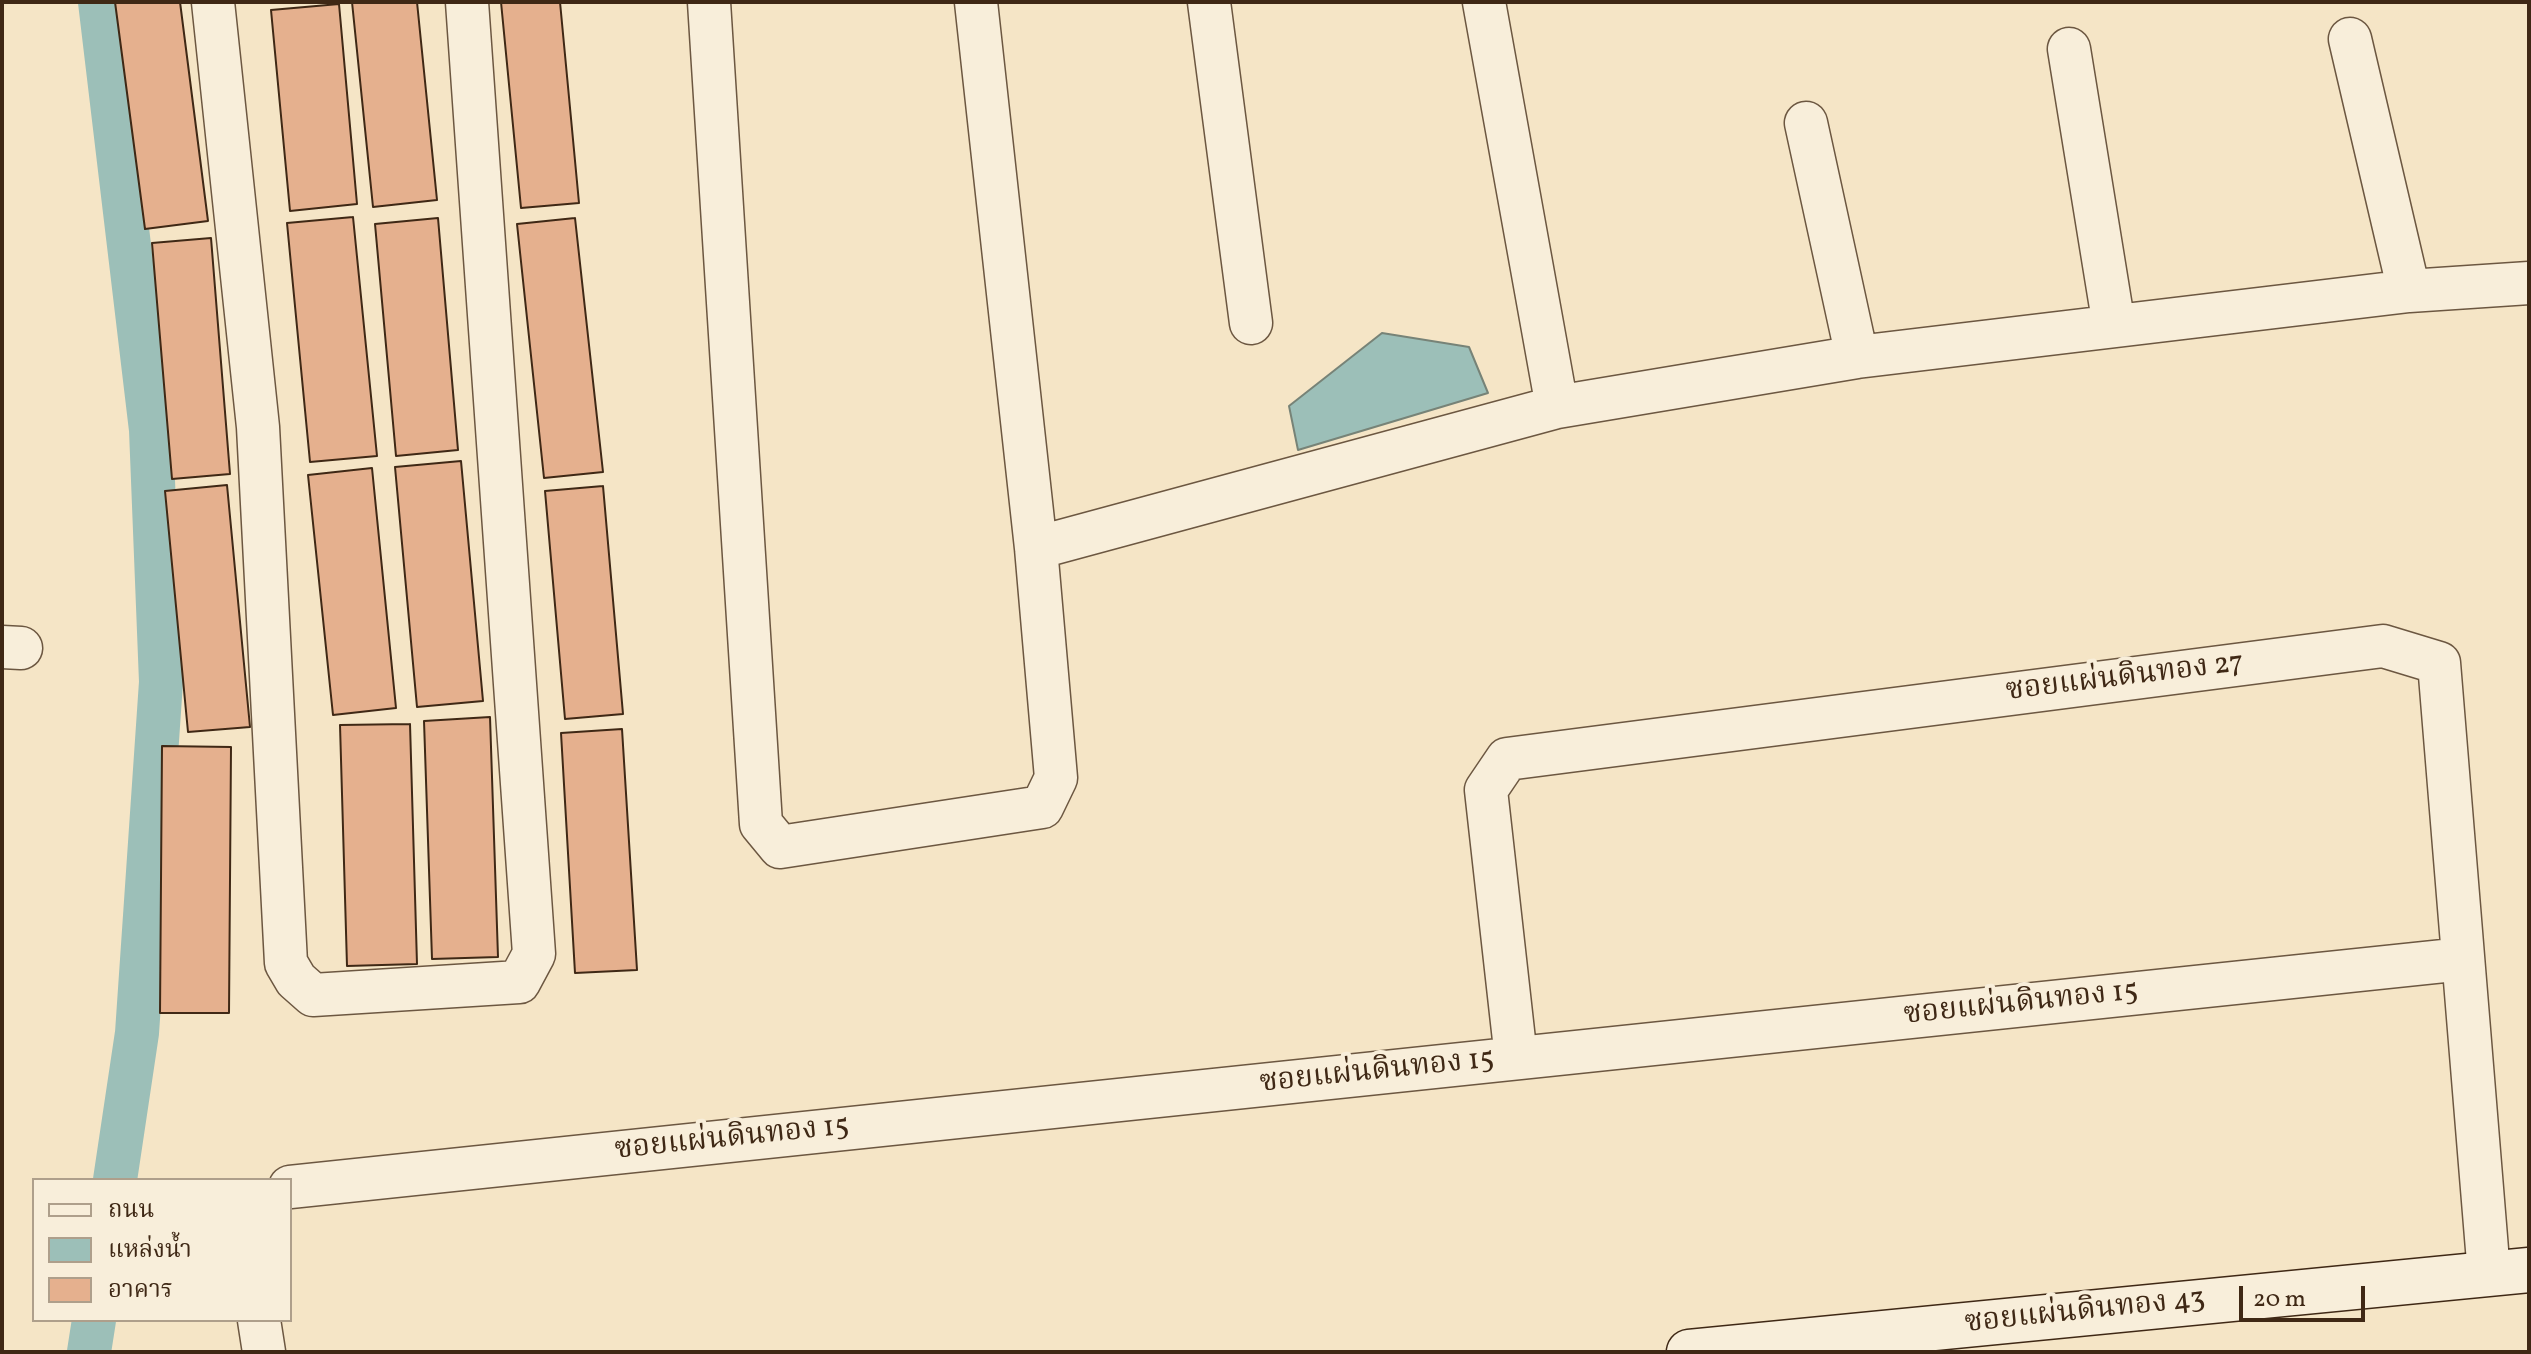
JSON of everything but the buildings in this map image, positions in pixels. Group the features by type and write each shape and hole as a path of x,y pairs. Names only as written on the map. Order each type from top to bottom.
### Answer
{"street":[{"path":"213,2 258,427 286,963 296,980 313,995 519,982 534,954 467,2"},
{"path":"709,2 761,824 780,847 1042,807 1056,778 1036,548 976,2"},
{"path":"1209,2 1251,323"},
{"path":"1484,2 1557,407"},
{"path":"2350,39 2409,291"},
{"path":"2069,49 2114,326"},
{"path":"1806,123 1857,357"},
{"path":"1036,548 1557,407 1857,357 2409,291 2529,283"},
{"name":"ซอยแผ่นดินทอง 27","path":"1516,1058 1486,790 1507,759 2383,646 2439,663 2463,959 2509,1272"},
{"name":"ซอยแผ่นดินทอง 15","path":"292,1187 2463,959"},
{"name":"ซอยแผ่นดินทอง 43","path":"1689,1352 2509,1272"},
{"path":"259,1322 264,1352"}],"water":[{"path":"1382,333 1469,347 1488,393 1298,450 1289,406"}],"waterway":[{"path":"100,2 151,430 161,682 137,1033 115,1178"},
{"path":"89,1352 94,1322"}]}
